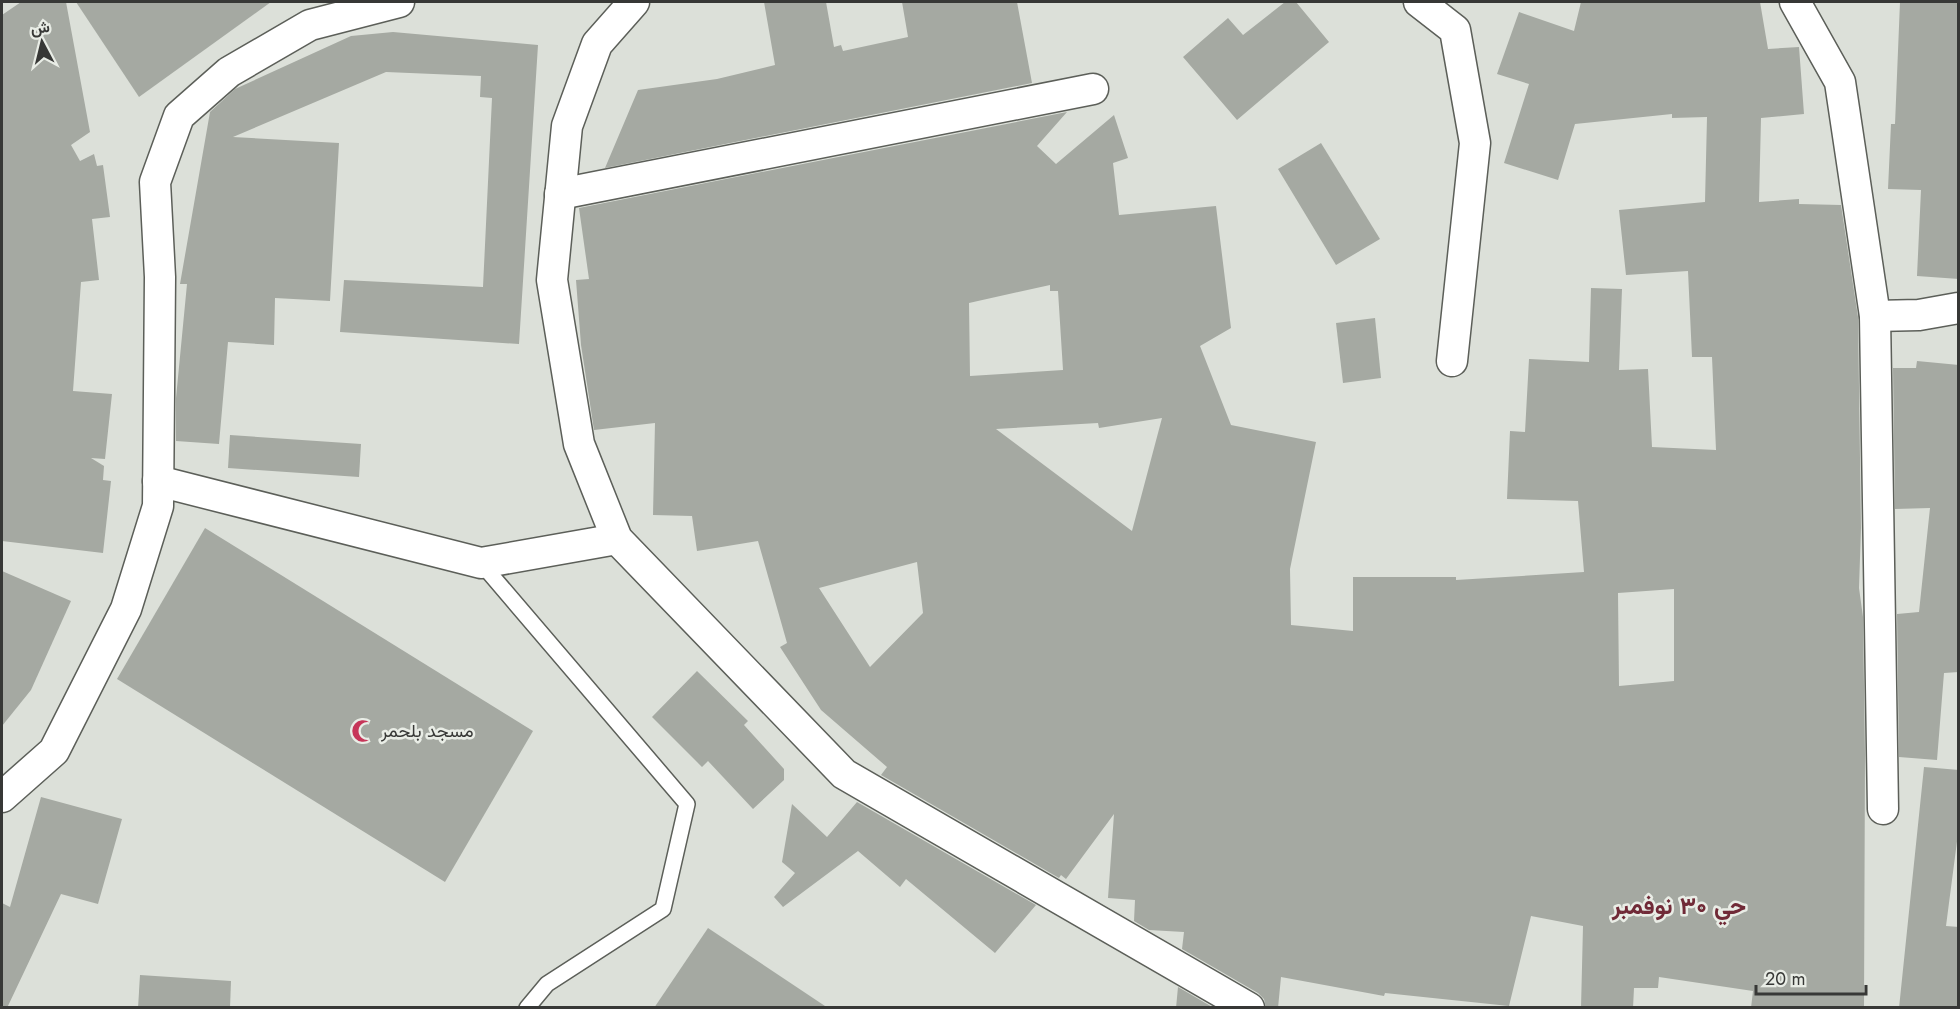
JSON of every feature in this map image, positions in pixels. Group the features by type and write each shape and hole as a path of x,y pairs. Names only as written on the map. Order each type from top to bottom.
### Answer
{"street":[{"path":"2,797 54,751 126,609 158,506 160,277 155,182 179,116 230,72 309,25 399,2"},
{"path":"634,2 597,44 567,126 552,280 579,444 617,538 844,774 1249,1008"},
{"path":"1419,2 1455,30 1475,143 1452,361"},
{"path":"1795,2 1840,82 1875,316 1882,809"},
{"path":"560,194 1093,89"},
{"path":"1875,316 1919,315 1959,308"},
{"path":"158,481 481,562 617,538"}],"lane":[{"path":"481,562 687,804 663,909 547,984 527,1008"}],"building":[{"path":"21,2 66,2 90,132 71,145 80,161 94,154 97,166 103,165 110,217 92,219 99,280 81,282 73,391 112,394 105,459 91,458 104,466 103,480 111,481 103,553 2,541 2,15"},
{"path":"76,2 271,2 139,97"},
{"path":"764,2 826,2 834,47 841,45 843,51 908,37 902,2 1017,2 1032,83 605,168 638,90 717,79 775,65"},
{"path":"1285,2 1296,2 1329,42 1237,120 1183,57 1228,18 1243,35"},
{"path":"1581,2 1760,2 1768,49 1799,47 1804,114 1761,118 1759,202 1799,199 1799,204 1841,205 1858,317 1861,528 1859,588 1863,617 1865,755 1864,1008 1751,1008 1753,991 1659,977 1658,988 1634,988 1633,1008 1581,1008 1583,926 1531,916 1509,1006 1385,993 1384,996 1281,977 1278,1008 1266,1008 1264,999 1258,993 1182,949 1184,932 1149,930 1134,921 1135,900 1108,898 1114,814 1066,879 1061,875 1059,878 881,775 887,767 821,710 780,647 787,643 758,541 697,551 692,516 653,515 655,423 594,430 581,345 576,280 589,279 579,208 1067,112 1037,146 1056,164 1114,115 1128,158 1113,163 1119,215 1216,206 1231,328 1200,346 1231,425 1316,442 1290,569 1291,625 1353,631 1353,577 1456,577 1456,580 1584,572 1578,501 1507,499 1510,431 1525,432 1529,359 1589,362 1591,288 1622,289 1619,370 1648,369 1652,447 1716,450 1712,357 1692,357 1688,271 1626,275 1619,210 1705,202 1707,117 1672,118 1672,114 1575,124 1558,180 1504,163 1529,84 1497,74 1519,12 1574,31","holes":["1050,285 1050,291 1058,291 1063,370 970,376 969,303","1162,418 1132,531 996,429 1098,423 1099,428","917,562 923,613 870,667 819,588","1674,589 1674,681 1619,686 1618,593"]},
{"path":"1900,2 1959,2 1959,279 1917,276 1921,190 1888,189 1891,124 1895,124"},
{"path":"393,32 538,45 519,344 340,332 344,280 483,287 492,98 480,97 481,76 386,72 233,137 339,143 330,301 275,298 274,345 228,342 219,444 176,441 176,398 187,284 180,284 210,112 235,89 351,36"},
{"path":"1321,143 1380,239 1336,265 1278,169"},
{"path":"1375,318 1381,378 1343,383 1336,323"},
{"path":"1917,361 1959,365 1959,672 1944,673 1937,760 1899,757 1897,614 1919,612 1930,508 1895,509 1893,368 1916,368"},
{"path":"230,435 361,444 359,477 228,468"},
{"path":"205,528 533,731 445,882 117,679"},
{"path":"2,571 71,601 31,690 2,726"},
{"path":"697,671 748,721 744,725 784,769 784,780 753,809 708,761 702,767 652,717"},
{"path":"1924,767 1959,770 1959,826 1946,926 1959,927 1959,1008 1899,1008"},
{"path":"41,797 122,819 98,904 61,894 7,1008 2,1008 2,903 10,907"},
{"path":"857,802 1036,905 995,953 906,879 900,887 858,851 783,907 774,897 795,873 782,862 792,804 827,837"},
{"path":"708,928 828,1008 654,1008"},
{"path":"140,975 231,981 230,1008 138,1008"},
{"path":"1178,987 1214,1008 1176,1008"}],"place":[{"name":"مسجد بلحمر","path":"363,731"}],"district":[{"name":"حي ۳۰ نوفمبر","path":"1679,905"}]}
